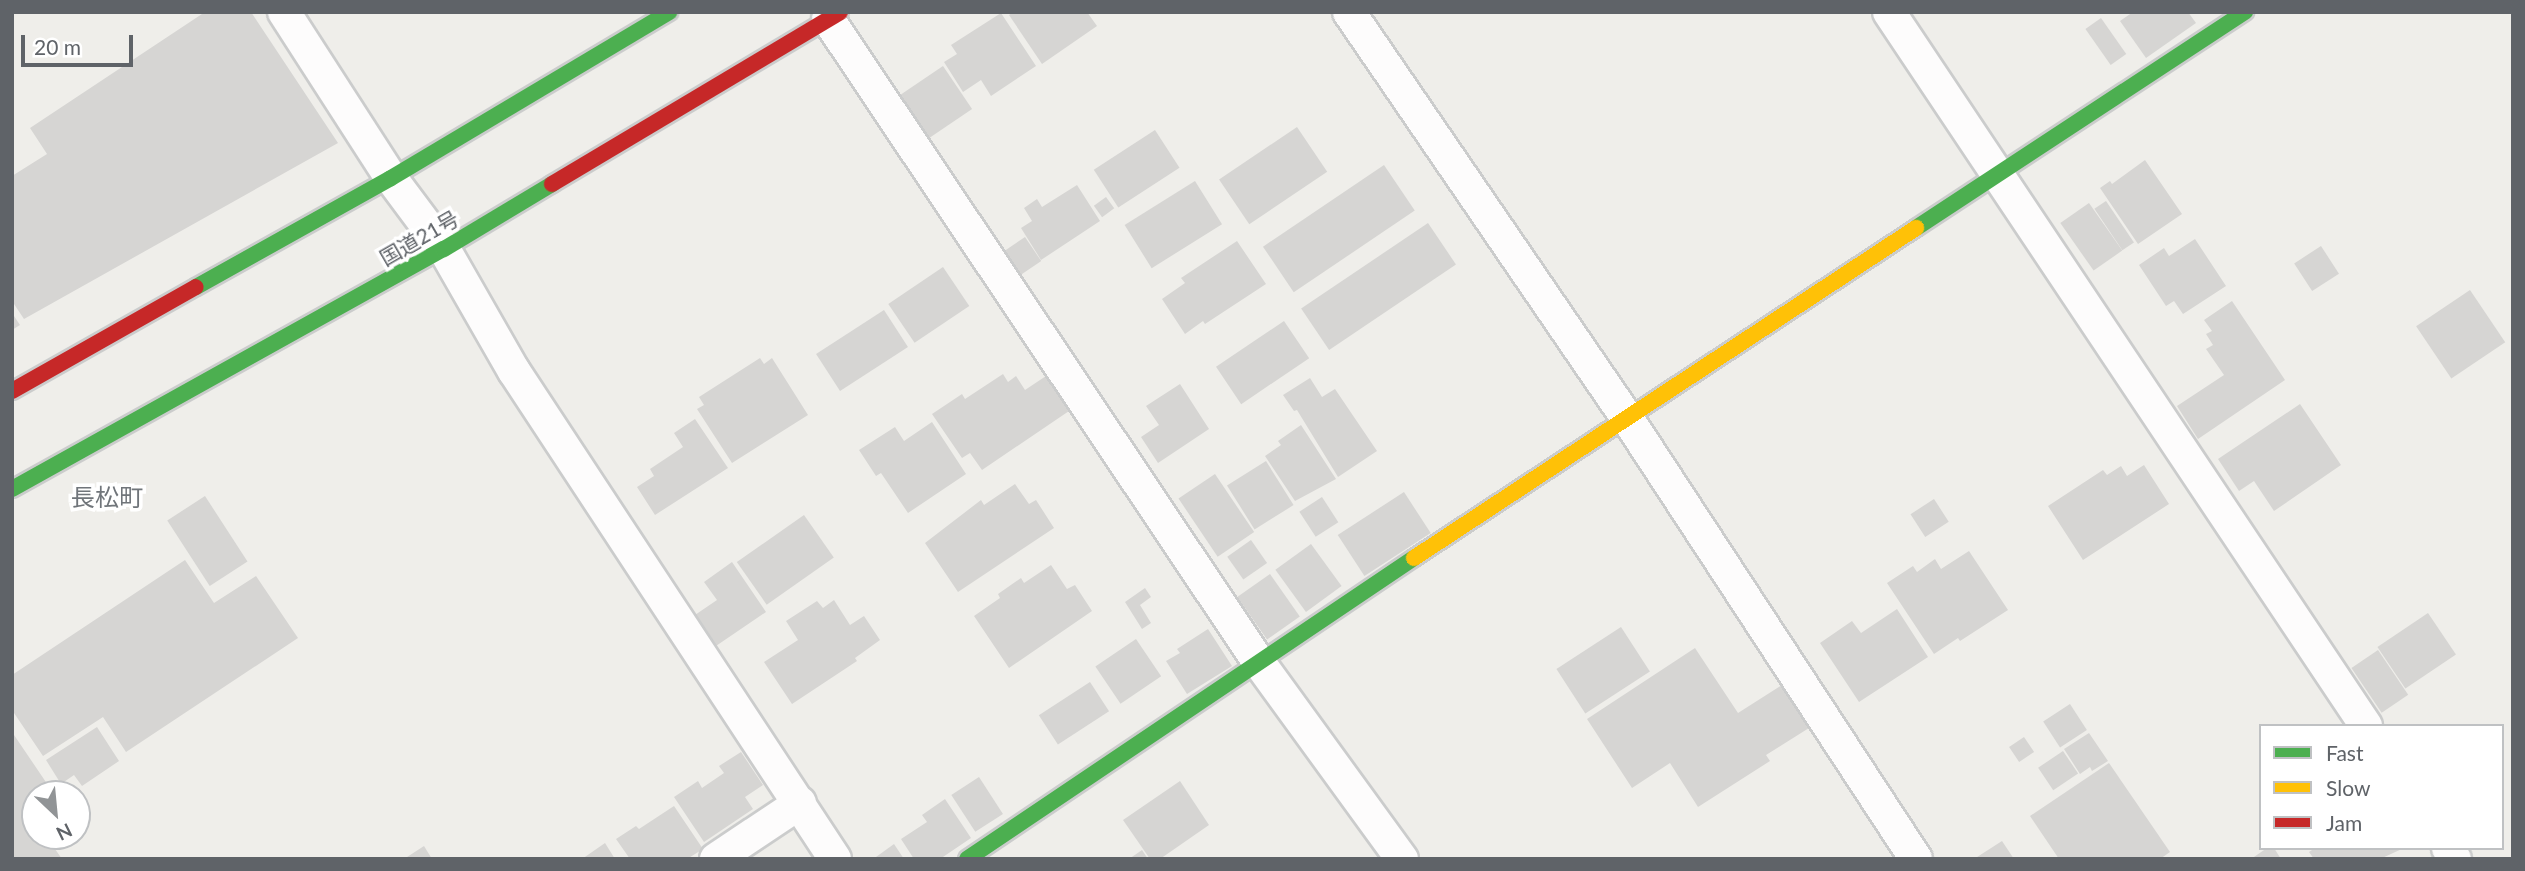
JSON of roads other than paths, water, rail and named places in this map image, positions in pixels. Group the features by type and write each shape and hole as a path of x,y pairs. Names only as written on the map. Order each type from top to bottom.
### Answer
{"main road":[{"path":"12,391 391,178 669,12"},
{"path":"967,859 1258,661 2245,12"},
{"name":"国道21号","path":"12,489 444,249 834,16"}],"street":[{"path":"284,12 391,178 444,249 514,371 835,859"},
{"path":"1349,12 1627,418 1916,859"},
{"path":"1889,12 1996,176 2365,724"},
{"path":"834,16 1258,661 1402,859"},
{"path":"716,859 800,803"}],"district":[{"name":"長松町","path":"107,497"}]}
